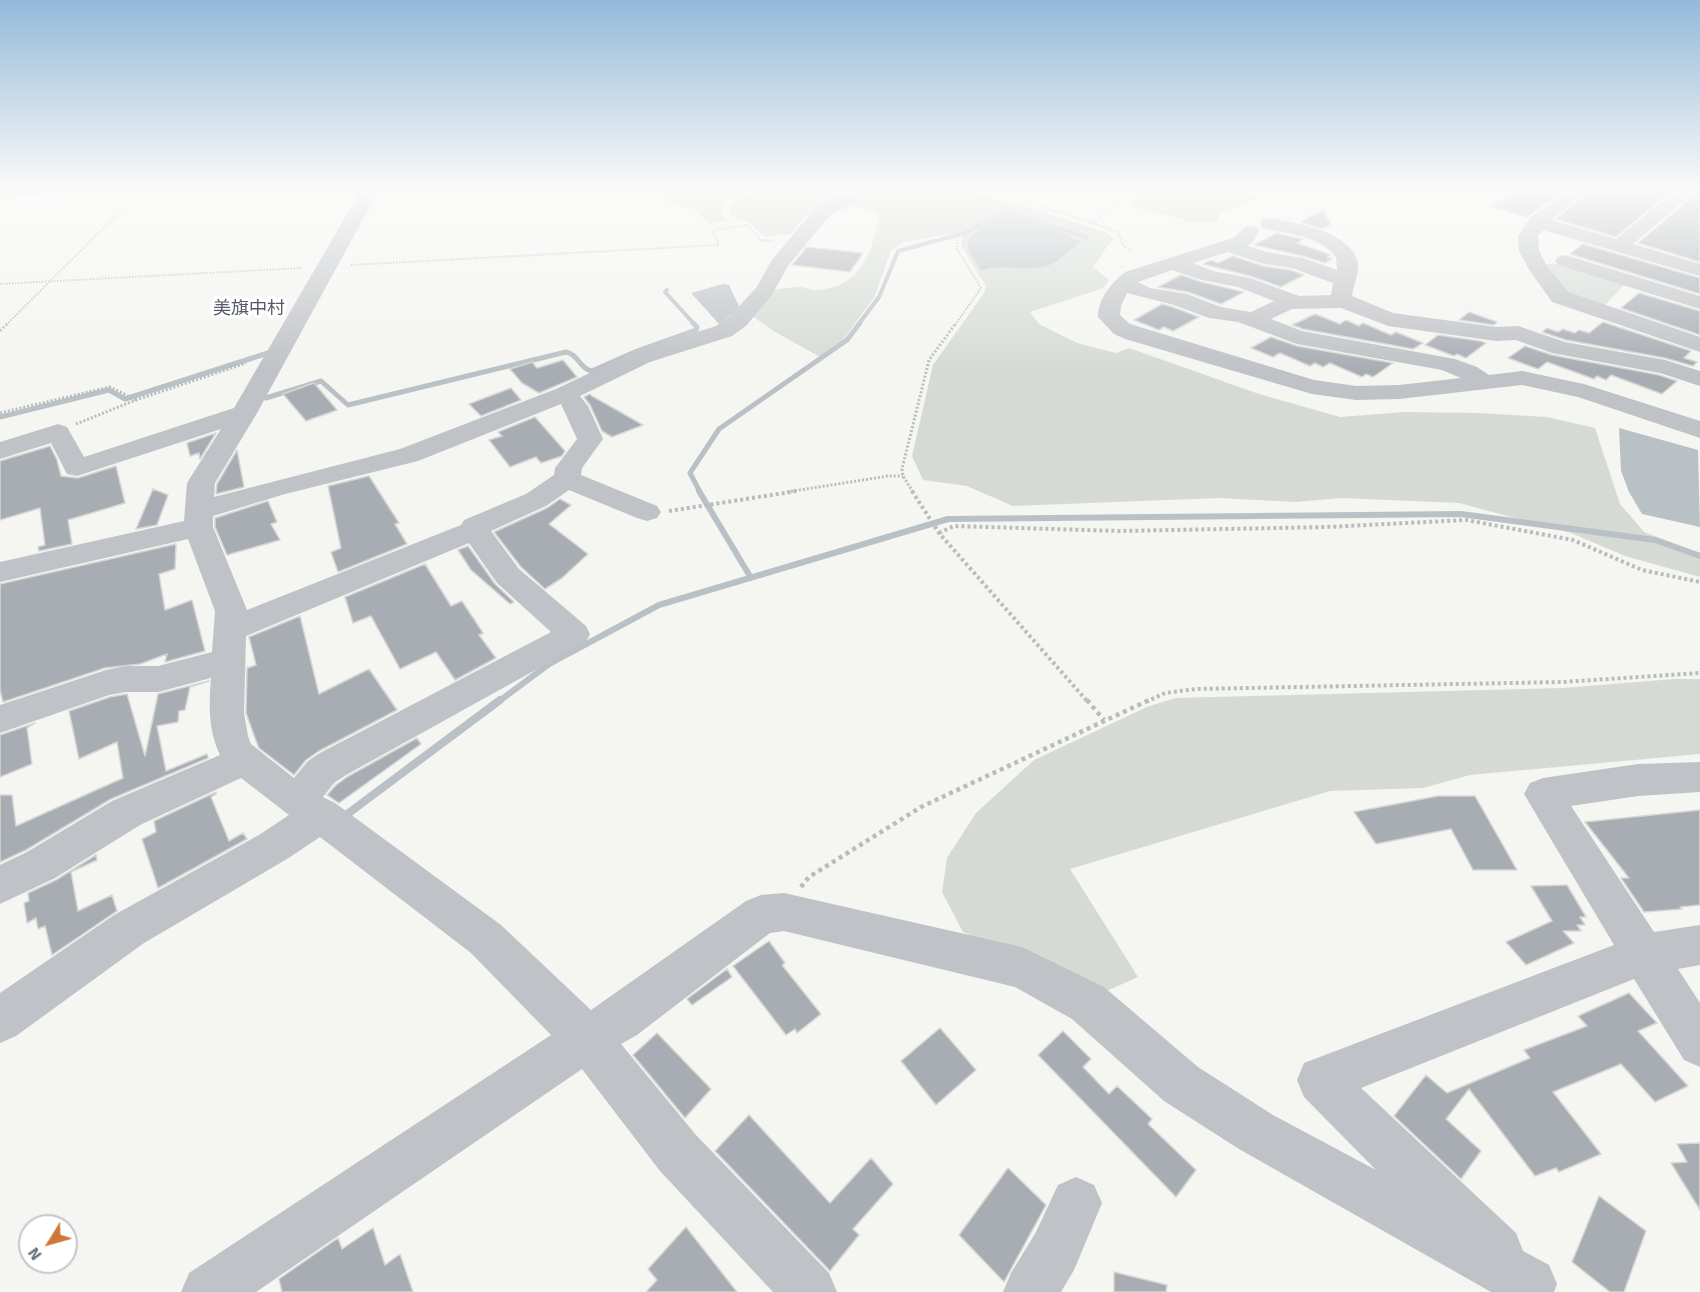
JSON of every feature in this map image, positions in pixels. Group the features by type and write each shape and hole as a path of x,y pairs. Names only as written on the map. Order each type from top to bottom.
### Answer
{"street":[{"path":"337,250 201,483 198,519 231,611 226,713 233,745 245,762 486,939 587,1038 678,1153 810,1292"},
{"path":"0,572 198,519 276,488 403,457 565,394 625,364 724,331 733,325 765,291 779,264 791,250"},
{"path":"1215,250 1139,273 1123,284 1108,312 1109,317 1133,334 1283,380 1338,391 1399,392 1522,378 1565,386 1700,430"},
{"path":"1242,250 1264,258 1296,262 1388,319 1399,321 1496,334 1535,322 1606,313"},
{"path":"1342,290 1347,260 1344,250"},
{"path":"1529,250 1538,268 1560,297 1700,345"},
{"path":"1633,250 1700,270"},
{"path":"1565,261 1700,303"},
{"path":"1172,263 1209,276 1243,282 1295,302"},
{"path":"1123,284 1145,293 1179,298 1217,313 1251,320 1298,337 1447,364 1469,372 1482,381"},
{"path":"1251,320 1288,303 1342,290"},
{"path":"1361,348 1399,321"},
{"path":"1535,322 1560,348 1665,367 1699,377"},
{"path":"1228,363 1229,356 1272,328"},
{"path":"0,718 106,683 126,679 158,679 475,530 474,527 536,501 567,479 569,468 590,439 576,406 565,394"},
{"path":"0,451 58,432 76,468 244,413"},
{"path":"567,479 648,512"},
{"path":"321,816 321,772 574,634 508,576 475,530"},
{"path":"0,885 41,865 126,813 226,768 245,762"},
{"path":"1700,777 1638,780 1543,794 1700,1044"},
{"path":"0,1020 129,928 273,847 321,816"},
{"path":"208,1292 587,1038 621,1019 760,915 784,912 1022,968 1088,1003 1181,1084 1256,1132 1537,1288"},
{"path":"1537,1288 1354,1115 1322,1080 1644,954 1700,945"},
{"path":"1030,1292 1055,1251 1076,1203"}],"path":[{"path":"0,331 82,250"},
{"path":"0,284 630,250"},
{"path":"958,250 981,288 929,360 902,469 903,476 927,518 939,533 1104,720"},
{"path":"58,432 136,399 277,355"},
{"path":"0,413 107,387 115,388 136,399"},
{"path":"697,506 888,476 903,476"},
{"path":"939,533 954,526 1119,531 1327,527 1466,520 1573,540 1642,570 1700,582"},
{"path":"784,912 809,877 890,824 921,807 1165,693 1196,689 1562,682 1700,673"}],"shaded area":[{"path":"870,250 891,250 875,296 843,340 820,357 772,330 751,315 771,291 796,287 815,290 845,282 855,275"},
{"path":"964,250 1013,250 992,266 1033,268 1064,250 1105,250 1093,267 1109,280 1104,288 1030,312 1039,324 1077,343 1116,353 1129,348 1259,394 1340,417 1404,412 1478,413 1547,417 1595,428 1620,504 1644,532 1700,553 1700,577 1625,556 1571,533 1459,503 1342,498 1295,502 1219,498 1013,506 967,486 923,480 912,456 933,365 984,293 986,286"},
{"path":"969,250 1070,250 1052,264 1039,268 998,267 981,270"},
{"path":"1546,264 1564,264 1626,283 1602,308 1568,296"},
{"path":"723,284 729,285 740,308 719,324 691,293"},
{"path":"1619,428 1698,450 1700,527 1642,514 1629,492 1621,471"},
{"path":"1700,679 1700,754 1470,775 1423,788 1330,791 1070,869 1138,977 1102,993 963,932 942,892 947,858 976,813 1034,760 1147,707 1175,698 1563,688"}],"building":[{"path":"804,250 863,253 850,272 792,265"},
{"path":"1278,250 1318,250 1331,255 1327,257 1332,259 1325,263"},
{"path":"1575,250 1605,250 1700,278 1700,294 1570,254"},
{"path":"1662,250 1700,250 1700,262"},
{"path":"1233,256 1263,266 1291,270 1304,275 1281,287 1203,264 1211,260 1218,263"},
{"path":"1181,275 1244,292 1221,304 1188,292 1158,287"},
{"path":"1639,293 1700,311 1700,335 1621,308"},
{"path":"1162,304 1199,317 1173,331 1164,327 1159,330 1134,320"},
{"path":"1469,312 1497,322 1494,325 1459,320"},
{"path":"1315,314 1340,324 1346,320 1359,326 1363,323 1391,335 1396,332 1423,343 1413,349 1292,325"},
{"path":"1603,322 1691,351 1684,358 1697,362 1693,366 1665,358 1566,340 1542,332 1547,328 1558,332 1563,329 1575,333 1579,330 1589,333"},
{"path":"1438,335 1486,343 1466,358 1457,354 1454,356 1425,345"},
{"path":"1271,337 1297,346 1393,363 1373,377 1366,374 1362,377 1330,363 1323,367 1315,363 1310,366 1280,353 1273,357 1251,348"},
{"path":"1525,346 1552,355 1659,375 1677,381 1662,394 1611,375 1606,380 1597,376 1594,379 1547,362 1538,369 1508,358"},
{"path":"563,360 577,377 539,393 522,383 510,369 532,362 537,368"},
{"path":"314,383 337,410 306,421 283,394"},
{"path":"511,388 521,400 481,416 469,404"},
{"path":"590,394 643,425 612,437 602,431 584,397"},
{"path":"535,417 565,451 562,456 541,463 536,457 510,467 489,440 502,436 498,432"},
{"path":"216,433 200,459 199,453 190,456 187,443"},
{"path":"50,446 61,476 78,478 116,466 125,503 68,520 72,544 39,551 38,547 45,545 40,508 0,520 0,461"},
{"path":"237,450 244,487 216,494 217,484"},
{"path":"369,476 399,523 395,524 407,544 338,572 331,552 341,548 328,486"},
{"path":"153,489 168,495 157,525 136,529"},
{"path":"560,499 571,505 549,524 588,554 562,578 545,589 521,567 494,532 547,508"},
{"path":"268,501 277,522 271,524 280,540 227,555 215,527 215,518"},
{"path":"176,544 175,569 159,574 165,610 192,600 205,651 165,662 167,654 140,664 105,668 3,702 0,690 0,584"},
{"path":"468,546 495,584 514,602 510,604 471,570 458,550"},
{"path":"425,564 451,606 462,601 483,633 479,635 496,658 455,680 436,652 400,669 371,616 353,623 345,597"},
{"path":"300,616 319,694 369,669 397,710 319,751 306,760 294,775 259,748 246,713 247,668 256,665 249,637"},
{"path":"209,681 190,687 185,710 179,711 178,722 157,726 166,771 207,754 208,758 111,799 26,850 0,862 0,795 12,795 16,826 123,778 117,742 79,759 69,711 110,697 127,694 145,756 158,694"},
{"path":"35,723 27,728 32,764 0,777 0,735"},
{"path":"417,738 421,744 339,803 327,795 347,777"},
{"path":"216,792 211,797 229,841 243,833 247,839 158,888 142,839 156,832 154,821"},
{"path":"1438,796 1475,796 1517,870 1473,870 1451,829 1376,844 1354,812"},
{"path":"1700,810 1700,905 1644,912 1621,878 1629,878 1585,822"},
{"path":"96,855 97,860 71,872 78,911 112,895 117,911 52,955 45,926 38,929 36,918 27,923 24,903 29,901 28,893 56,880"},
{"path":"1567,885 1586,917 1580,917 1585,925 1577,925 1581,931 1563,931 1574,943 1526,965 1506,942 1552,921 1531,886"},
{"path":"769,941 785,963 782,965 821,1014 797,1033 795,1029 786,1035 733,966"},
{"path":"727,969 732,977 692,1005 687,999"},
{"path":"1629,993 1657,1023 1638,1031 1688,1086 1655,1102 1621,1064 1553,1092 1601,1154 1559,1172 1556,1168 1535,1176 1469,1089 1446,1119 1481,1151 1461,1179 1394,1116 1426,1075 1447,1093 1530,1058 1524,1050 1587,1026 1578,1016"},
{"path":"940,1028 976,1070 936,1105 901,1061"},
{"path":"1063,1031 1091,1059 1083,1067 1109,1094 1117,1086 1152,1119 1148,1124 1196,1170 1176,1197 1038,1055"},
{"path":"657,1033 711,1089 685,1118 633,1055"},
{"path":"749,1115 830,1203 871,1158 893,1184 853,1229 859,1235 830,1271 715,1151"},
{"path":"1700,1143 1700,1210 1671,1163 1687,1162 1677,1144"},
{"path":"1008,1168 1046,1205 1004,1282 959,1235"},
{"path":"1599,1196 1646,1231 1624,1292 1610,1292 1572,1262"},
{"path":"686,1227 737,1292 646,1292 657,1280 648,1269"},
{"path":"373,1228 385,1265 400,1254 413,1292 282,1292 279,1279 338,1238 342,1249"},
{"path":"1114,1272 1167,1285 1166,1292 1114,1292"}],"waterway":[{"path":"858,325 879,297 898,251 901,250"},
{"path":"667,290 665,292 695,325"},
{"path":"700,492 690,473 719,429 847,340 860,323"},
{"path":"265,391 262,396 266,398 321,381 348,405 566,352 592,371 637,351 696,330 695,325"},
{"path":"0,417 109,390 125,399 271,352"},
{"path":"699,491 751,578"},
{"path":"751,578 948,519 1461,514 1655,540 1700,556"},
{"path":"498,702 549,664 659,605 751,578"},
{"path":"342,818 500,700"}],"district":[{"name":"美旗中村","path":"249,309"}]}
